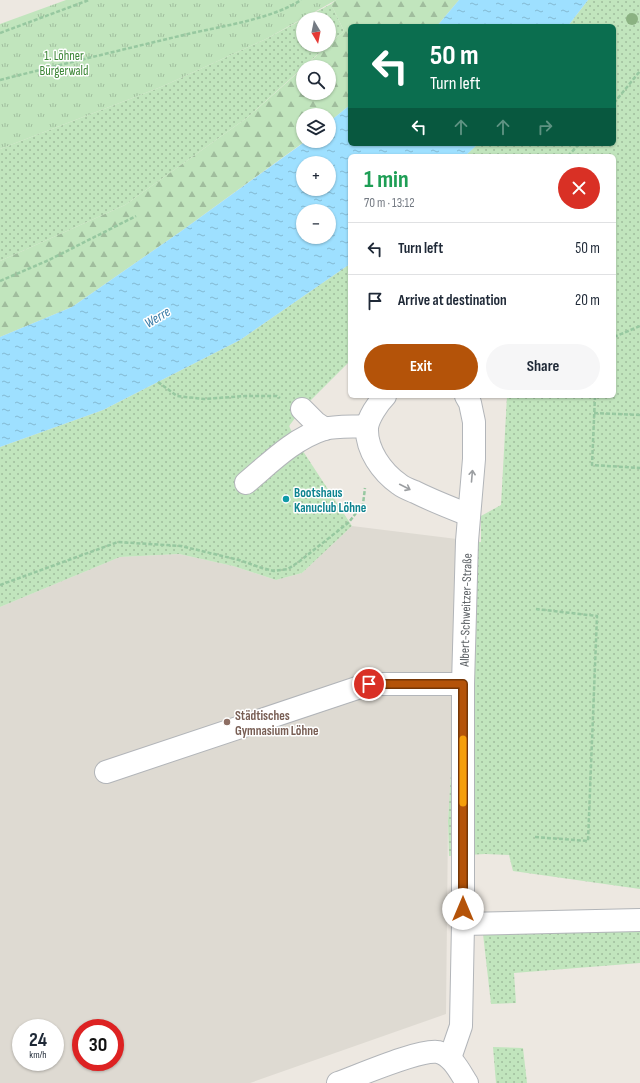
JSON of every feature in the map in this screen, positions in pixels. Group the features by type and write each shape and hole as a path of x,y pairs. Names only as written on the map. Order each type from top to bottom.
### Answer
{"street":[{"path":"383,398 367,426 368,440 376,461 399,484 434,501 469,515"},
{"name":"Albert-Schweitzer-Straße","path":"450,1058 461,1026 463,924 463,684 466,556 474,459 474,422 470,403 467,398"},
{"path":"302,409 316,423 325,429"},
{"path":"246,483 280,454 297,442 325,429 367,426"},
{"path":"106,772 369,684 463,684"},
{"path":"463,924 640,920"},
{"path":"338,1083 421,1053 438,1052 450,1058 466,1083"}],"path":[{"path":"0,33 89,0"},
{"path":"0,80 260,17 296,4 299,0"},
{"path":"616,101 640,71"},
{"path":"570,154 577,146"},
{"path":"0,281 49,260 136,216"},
{"path":"616,336 640,326"},
{"path":"158,382 177,396 204,399 245,396 277,396 302,409"},
{"path":"595,398 592,465 640,468"},
{"path":"594,413 640,415"},
{"path":"0,586 118,542 181,546 239,560 274,571 288,569 349,522 363,504 363,491 376,461"},
{"path":"535,837 588,841 597,616 536,609"}],"shaded area":[{"name":"Städtisches Gymnasium Löhne","path":"352,526 465,540 448,821 446,1014 250,1083 0,1083 0,607 120,557 179,554 233,566 276,580 302,573"}],"green space":[{"name":"1. Löhner Bürgerwald","path":"66,0 336,0 314,12 296,12 296,22 266,39 161,87 0,149 0,24"},
{"path":"336,0 459,0 439,24 348,24 348,107 336,116 336,108 296,108 296,148 180,232 72,307 0,337 0,261 125,205 248,117 296,74 296,100 336,100 336,60 312,60 321,52 336,52 336,38 344,31 331,4"},
{"path":"588,0 640,0 640,889 513,871 509,855 485,854 449,856 448,821 465,540 481,542 481,516 501,505 507,398 616,398 616,154 467,154 476,146 616,146 616,24 570,24"},
{"path":"331,4 335,12 316,12"},
{"path":"336,14 344,31 336,38"},
{"path":"296,23 296,52 320,52 311,60 296,60 296,74 248,117 125,205 0,261 0,149 161,87 266,39"},
{"path":"348,265 348,363 302,409 289,426 297,442 352,526 302,573 276,580 233,566 179,554 120,557 0,607 0,447 103,410 240,340"},
{"path":"640,930 640,963 514,973 516,1003 491,1004 483,934"},
{"path":"493,1047 523,1048 527,1083 496,1083"}],"water":[{"path":"459,0 588,0 570,24 439,24"},
{"name":"Werre","path":"348,107 348,146 476,146 467,154 348,154 348,265 240,340 103,410 0,447 0,337 72,307 180,232 296,148 336,148 336,116"}],"slow traffic":[{"path":"463,739 463,803"}],"place":[{"name":"Bootshaus Kanuclub Löhne","path":"286,499"},
{"name":"Städtisches Gymnasium Löhne","path":"227,722"}],"route":[{"path":"369,684 463,684 463,909"}]}
